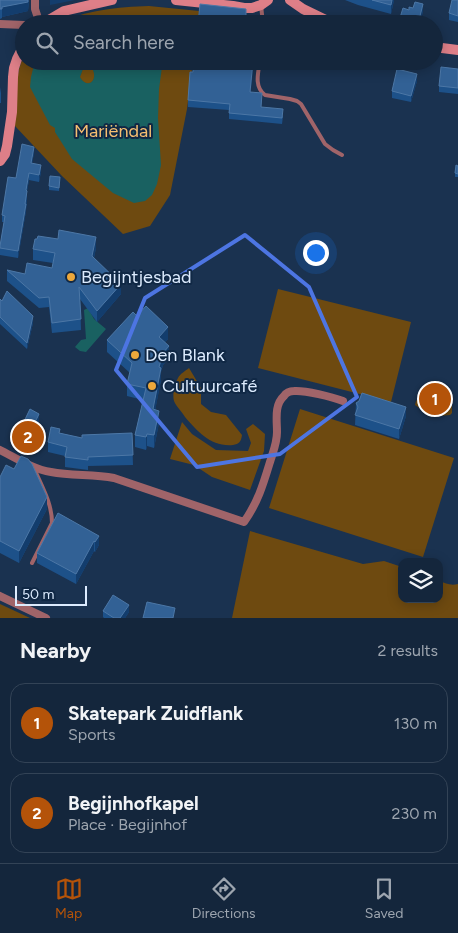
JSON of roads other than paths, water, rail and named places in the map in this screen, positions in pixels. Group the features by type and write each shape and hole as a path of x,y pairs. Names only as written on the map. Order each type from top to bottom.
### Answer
{"main road":[{"path":"57,15 64,11 112,0"},
{"path":"176,0 244,8 252,8 264,3"},
{"path":"233,6 248,0"},
{"path":"290,0 315,15"},
{"path":"443,48 458,50"},
{"path":"0,161 6,154 12,112 15,65"}],"street":[{"path":"35,0 34,9 37,15"},
{"path":"0,24 15,25"},
{"path":"0,450 34,467 52,473 114,478 244,522 260,495 276,441 279,401 284,395 294,391 343,401"},
{"path":"0,596 46,618"}],"lane":[{"path":"259,70 259,90 265,95 297,101 301,104 326,144 342,155"},
{"path":"32,563 52,523 51,506 34,467"}],"place":[{"name":"Begijntjesbad","path":"71,277"},
{"name":"Den Blank","path":"135,355"},
{"name":"Cultuurcafé","path":"152,386"},
{"name":"Skatepark Zuidflank","path":"435,399"},
{"name":"Begijnhofkapel","path":"28,437"}],"park label":[{"name":"Mariëndal","path":"113,131"}]}
